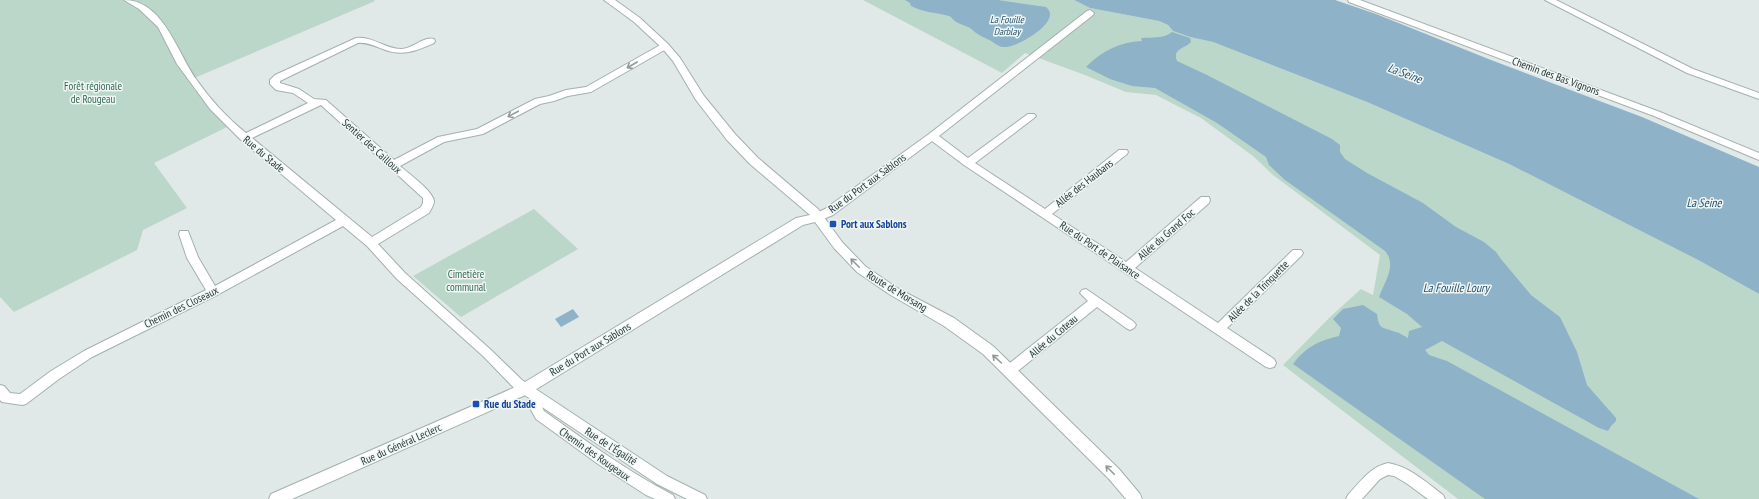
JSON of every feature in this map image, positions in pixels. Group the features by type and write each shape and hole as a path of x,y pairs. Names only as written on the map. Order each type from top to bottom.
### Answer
{"street":[{"name":"Rue du Stade","path":"128,0 142,7 162,26 182,64 193,81 213,107 244,138 371,243 401,276 525,389"},
{"name":"Route de Morsang","path":"609,0 637,20 665,46 677,60 703,103 731,137 754,161 814,212 816,218 838,245 861,269 893,292 943,318 968,334 1010,370 1114,474 1135,499"},
{"name":"Chemin des Bas Vignons","path":"1352,0 1657,114 1759,157"},
{"path":"1549,0 1690,71 1759,96"},
{"name":"Rue du Port aux Sablons","path":"525,389 800,221 816,218 829,212 932,136 1090,13"},
{"name":"Sentier des Cailloux","path":"371,243 420,214 429,206 427,196 323,102 312,102 295,90 281,88 275,84 275,80 278,77 356,41 366,40 399,52 412,50 431,41"},
{"path":"393,165 441,139 480,132 538,101 551,99 566,93 588,90 665,46"},
{"path":"244,138 318,102"},
{"path":"968,163 1031,116"},
{"name":"Rue du Port de Plaisance","path":"932,136 968,163 1270,363"},
{"name":"Allée des Haubans","path":"1045,214 1123,152"},
{"name":"Allée du Grand Foc","path":"1127,268 1205,200"},
{"name":"Chemin des Closeaux","path":"0,390 6,398 22,400 55,375 88,354 213,292 345,220"},
{"path":"184,234 193,258 213,292"},
{"name":"Allée de la Trinquette","path":"1219,329 1297,252"},
{"path":"1086,293 1130,325"},
{"name":"Allée du Coteau","path":"1010,370 1096,301"},
{"name":"Rue de l'Égalité","path":"525,389 662,480 700,499"},
{"name":"Rue du Général Leclerc","path":"276,499 525,389"},
{"name":"Chemin des Rougeaux","path":"540,399 535,406 540,415 640,486 668,499"},
{"path":"1353,499 1381,470 1392,469 1400,472 1438,499"}],"green space":[{"name":"Forêt régionale de Rougeau","path":"0,0 375,1 192,79 227,127 154,163 187,208 143,230 137,250 14,312 0,297"},
{"path":"863,0 1074,0 1090,8 1159,21 1168,25 1173,31 1190,37 1213,42 1367,102 1509,164 1700,261 1759,294 1759,499 1458,499 1283,365 1330,317 1361,289 1373,295 1380,255 1273,175 1253,156 1201,118 1156,95 1126,92 1025,53 1002,73"},
{"name":"Cimetière communal","path":"534,209 578,249 461,317 413,276"}],"water":[{"name":"La Fouille Darblay","path":"905,0 998,0 1046,7 1050,13 1049,19 1036,33 1018,44 1003,47 980,36 970,28 956,22 950,16 916,8 911,6 910,3"},
{"name":"La Seine","path":"1074,0 1335,0 1376,14 1491,60 1642,117 1759,167 1759,294 1700,261 1509,164 1367,102 1213,42 1190,37 1173,31 1168,25 1159,21 1090,8"},
{"name":"La Fouille Loury","path":"1172,32 1190,38 1191,42 1177,52 1177,61 1332,139 1340,145 1340,152 1345,159 1367,173 1423,203 1456,227 1484,242 1496,252 1531,295 1560,317 1577,352 1587,385 1616,418 1616,421 1608,431 1599,428 1442,341 1425,350 1429,355 1447,361 1699,499 1485,499 1293,364 1308,349 1325,340 1339,336 1341,328 1333,319 1343,309 1363,305 1377,314 1379,323 1382,327 1408,338 1409,331 1422,327 1407,314 1379,297 1387,279 1390,267 1390,262 1385,251 1285,180 1269,165 1266,157 1217,123 1155,88 1132,86 1110,79 1086,67 1098,56 1118,45 1142,41 1141,38 1165,36"},
{"path":"573,309 579,317 561,327 555,319"}],"place":[{"name":"Port aux Sablons","path":"833,224"},
{"name":"Rue du Stade","path":"476,404"}]}
